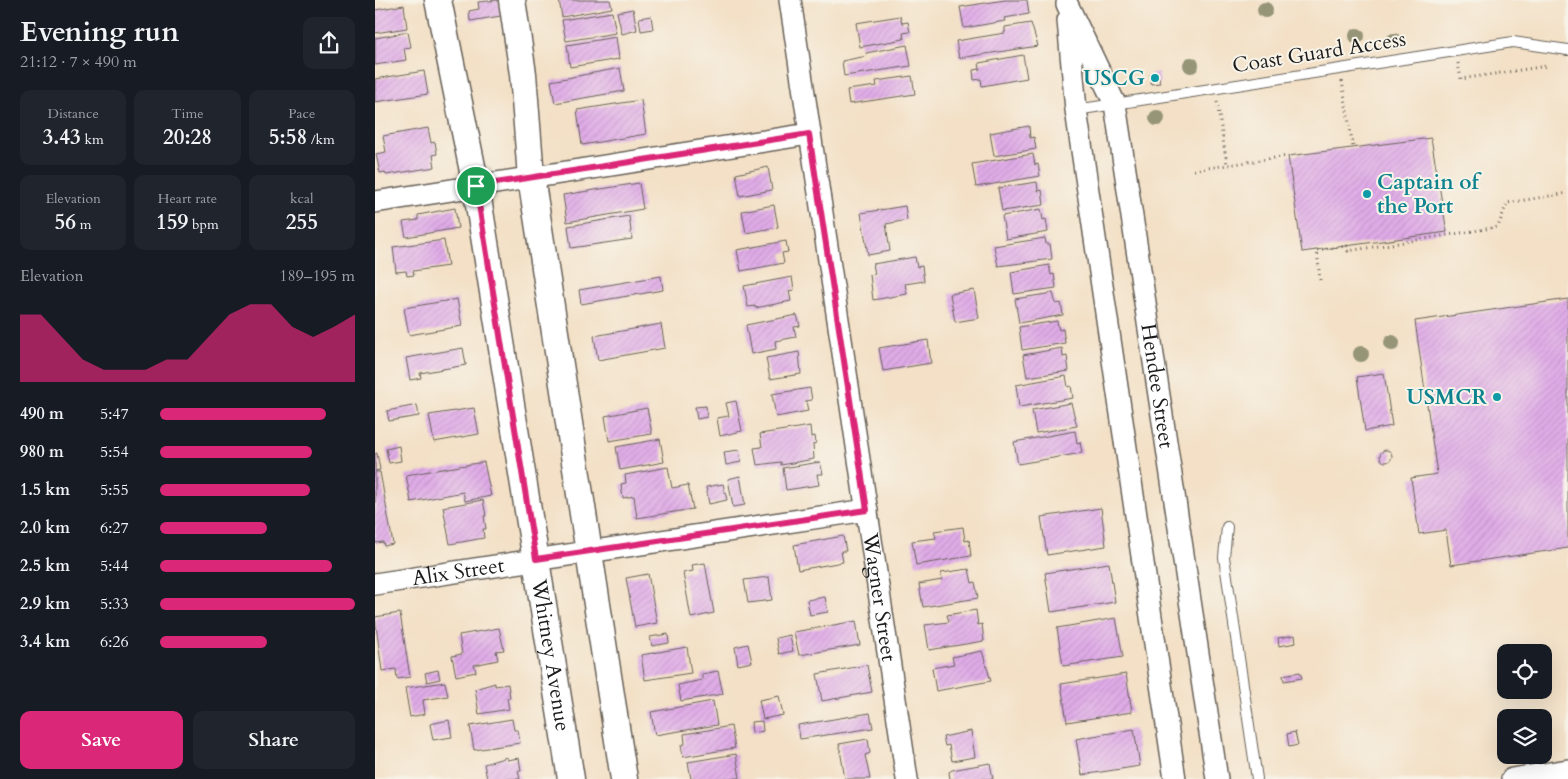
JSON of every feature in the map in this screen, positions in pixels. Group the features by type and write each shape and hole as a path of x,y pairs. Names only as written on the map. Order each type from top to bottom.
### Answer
{"street":[{"name":"Whitney Avenue","path":"438,0 476,186 571,779"},
{"path":"512,0 523,74 531,178 624,779"},
{"name":"Wagner Street","path":"789,0 907,779"},
{"name":"Hendee Street","path":"1067,2 1115,104 1217,779"},
{"name":"Hendee Street","path":"1067,2 1077,110 1175,779"},
{"path":"375,202 809,134"},
{"name":"Alix Street","path":"375,584 867,510"},
{"path":"1512,779 1568,770"}],"lane":[{"name":"Coast Guard Access","path":"1077,110 1513,42 1568,50"},
{"path":"1227,527 1225,557 1257,779"}],"path":[{"path":"1449,64 1458,62 1461,79 1547,66"},
{"path":"1333,82 1352,79"},
{"path":"1342,81 1353,147"},
{"path":"1226,99 1217,101 1227,165"},
{"path":"1194,170 1288,156"},
{"path":"1320,280 1317,250 1347,246 1348,251 1498,227 1507,203 1568,193"}],"building":[{"path":"499,0 501,16 470,21 469,11 479,9 478,2"},
{"path":"559,0 610,0 612,8 562,17"},
{"path":"1005,0 1027,0 1029,14 1004,18 1005,21 964,28 960,7"},
{"path":"404,5 407,28 375,33 375,10"},
{"path":"633,9 637,30 622,34 617,12"},
{"path":"612,12 616,33 566,41 562,20"},
{"path":"651,16 653,29 641,31 639,18"},
{"path":"900,16 902,23 908,22 910,32 903,33 904,39 860,47 856,23"},
{"path":"1031,23 1038,46 959,58 956,41 1005,33 1005,27"},
{"path":"408,32 411,47 404,48 406,60 375,65 375,38"},
{"path":"616,37 619,59 570,67 567,45"},
{"path":"907,45 911,66 844,76 842,61 867,56 866,53"},
{"path":"1023,55 1027,78 982,86 981,79 974,80 973,70 980,69 979,63"},
{"path":"620,68 624,91 555,103 551,81"},
{"path":"424,71 428,94 375,102 375,79"},
{"name":"USCG","path":"1158,72 1160,83 1151,84 1150,74"},
{"path":"912,76 915,94 849,104 847,90 877,86 876,81"},
{"path":"641,100 646,134 582,145 577,110"},
{"path":"1029,126 1030,138 1034,137 1036,149 994,156 990,133"},
{"path":"428,128 431,143 435,142 437,154 433,155 435,167 386,175 385,172 380,173 376,154 386,152 383,136"},
{"name":"Captain of the Port","path":"1431,138 1447,232 1302,252 1288,156"},
{"path":"1033,154 1035,165 1038,164 1040,176 976,187 972,164"},
{"path":"768,167 772,190 740,196 736,174"},
{"path":"1037,182 1038,191 1042,190 1044,205 1002,211 998,188"},
{"path":"639,183 643,209 567,222 563,195"},
{"path":"774,205 778,227 746,233 742,211"},
{"path":"905,206 907,220 886,224 890,251 868,255 861,213"},
{"path":"455,208 458,228 406,237 403,222 418,220 418,215"},
{"path":"1041,209 1043,220 1046,219 1048,232 1006,239 1002,216"},
{"path":"629,216 632,239 571,248 568,226"},
{"path":"1045,238 1046,244 1050,244 1052,259 998,266 994,246"},
{"path":"444,240 448,266 413,271 414,275 407,276 406,271 396,272 393,247"},
{"path":"786,241 788,252 782,253 784,263 741,271 737,250"},
{"path":"915,257 917,267 922,266 924,281 905,284 907,294 873,300 870,275 875,274 873,264"},
{"path":"1049,265 1051,275 1054,274 1056,288 1014,294 1011,272"},
{"path":"661,276 663,290 581,304 579,290"},
{"path":"792,277 794,290 789,291 791,301 755,308 755,306 748,307 744,286"},
{"path":"974,290 979,318 955,322 950,294"},
{"path":"1053,293 1056,304 1061,303 1063,315 1019,323 1015,299"},
{"path":"457,299 462,326 409,335 404,308"},
{"name":"USMCR","path":"1568,299 1568,548 1451,565 1446,530 1419,534 1411,478 1437,474 1415,321"},
{"path":"797,315 800,326 794,327 796,337 775,341 776,349 751,354 746,325"},
{"path":"1057,321 1059,330 1063,329 1065,343 1022,350 1019,327"},
{"path":"661,324 665,348 598,360 594,336"},
{"path":"928,340 931,363 883,371 879,348"},
{"path":"463,348 466,365 420,373 421,378 410,380 406,358"},
{"path":"1062,348 1063,357 1067,356 1069,371 1027,377 1023,355"},
{"path":"799,352 801,374 770,379 766,358"},
{"path":"1384,373 1392,426 1365,431 1357,377"},
{"path":"1066,376 1068,387 1071,386 1073,398 1019,407 1016,385"},
{"path":"810,388 812,400 806,401 808,411 776,417 772,394"},
{"path":"736,401 742,431 720,436 717,418 729,416 726,403"},
{"path":"1071,403 1077,426 1036,433 1032,410"},
{"path":"417,405 419,416 389,421 387,411"},
{"path":"706,406 707,417 697,419 695,407"},
{"path":"474,408 479,434 434,442 429,415"},
{"path":"647,408 652,434 609,441 605,416"},
{"path":"810,426 811,437 815,436 816,443 813,444 814,459 781,465 781,462 757,465 754,448 762,447 760,434"},
{"path":"1075,431 1077,443 1080,442 1082,453 1018,464 1014,442"},
{"path":"660,439 664,462 620,470 616,447"},
{"path":"399,446 401,461 389,463 386,449"},
{"path":"739,450 741,462 726,465 724,452"},
{"path":"1384,450 1388,450 1392,456 1388,462 1384,462 1380,458 1380,454"},
{"path":"377,453 380,470 375,471 375,454"},
{"path":"484,462 491,496 465,501 463,492 411,502 406,475"},
{"path":"820,462 823,474 817,474 819,485 786,490 783,468"},
{"path":"668,467 672,488 688,485 693,509 637,518 634,496 623,498 621,484 626,483 625,475"},
{"path":"375,472 380,472 393,544 384,546 383,542 375,543"},
{"path":"740,476 745,505 733,507 728,479"},
{"path":"723,484 727,500 709,504 706,487"},
{"path":"483,500 486,516 484,516 486,529 483,529 484,538 450,544 443,507"},
{"path":"1101,508 1106,546 1047,555 1041,517"},
{"path":"963,527 965,541 969,540 971,556 916,565 912,541 936,538 934,531"},
{"path":"843,536 846,551 841,551 843,562 798,570 794,545"},
{"path":"705,563 714,613 691,618 683,573 693,571 692,565"},
{"path":"1109,563 1115,602 1051,612 1045,573"},
{"path":"969,569 972,583 975,582 978,598 923,607 919,584 942,580 941,573"},
{"path":"648,574 657,623 635,627 626,578"},
{"path":"769,577 772,600 748,603 744,580"},
{"path":"825,597 828,612 810,615 807,600"},
{"path":"976,610 978,625 982,624 984,641 929,650 925,625 949,622 947,615"},
{"path":"400,613 410,677 397,679 396,669 382,671 375,617"},
{"path":"1116,618 1123,657 1063,666 1057,628"},
{"path":"856,621 860,645 799,655 794,632"},
{"path":"499,628 504,650 496,651 498,660 474,665 476,672 456,676 452,656 462,654 459,635"},
{"path":"668,634 669,643 652,646 650,637"},
{"path":"790,635 793,651 779,654 776,638"},
{"path":"1295,635 1296,643 1279,646 1278,638"},
{"path":"748,644 752,662 738,665 735,647"},
{"path":"687,647 691,673 645,680 641,655"},
{"path":"982,651 991,681 936,691 932,668 954,664 952,657"},
{"path":"867,665 872,692 822,701 817,674"},
{"path":"438,670 440,679 427,682 425,673"},
{"path":"718,671 723,694 681,701 678,685 702,680 702,674"},
{"path":"1300,672 1302,678 1284,681 1283,675"},
{"path":"1126,674 1132,712 1067,722 1061,684"},
{"path":"445,682 448,696 423,700 425,714 410,717 405,688"},
{"path":"495,683 495,686 508,684 510,698 507,698 509,709 479,714 475,689"},
{"path":"779,696 783,715 763,719 759,700"},
{"path":"713,701 717,725 655,735 651,712"},
{"path":"870,713 873,728 800,739 798,725"},
{"path":"512,719 514,730 518,730 520,743 474,750 470,726"},
{"path":"449,720 452,737 433,740 430,724"},
{"path":"762,721 763,731 752,733 751,722"},
{"path":"731,726 735,748 683,757 681,745 685,744 684,734"},
{"path":"1134,729 1140,766 1082,775 1076,739"},
{"path":"971,731 975,757 952,761 949,745 945,746 943,737"},
{"path":"1295,732 1298,745 1289,747 1287,734"},
{"path":"868,739 870,753 865,755 870,779 845,779 839,744"},
{"path":"736,754 740,778 691,779 688,762"},
{"path":"507,757 507,760 519,758 521,771 518,771 520,779 487,779 484,764"},
{"path":"990,763 993,779 950,779 949,772 952,770"}],"place":[{"name":"USCG","path":"1155,78"},
{"name":"Captain of the Port","path":"1367,194"},
{"name":"USMCR","path":"1497,397"}],"route":[{"path":"809,134 867,510 536,559 476,186 809,134"}]}
